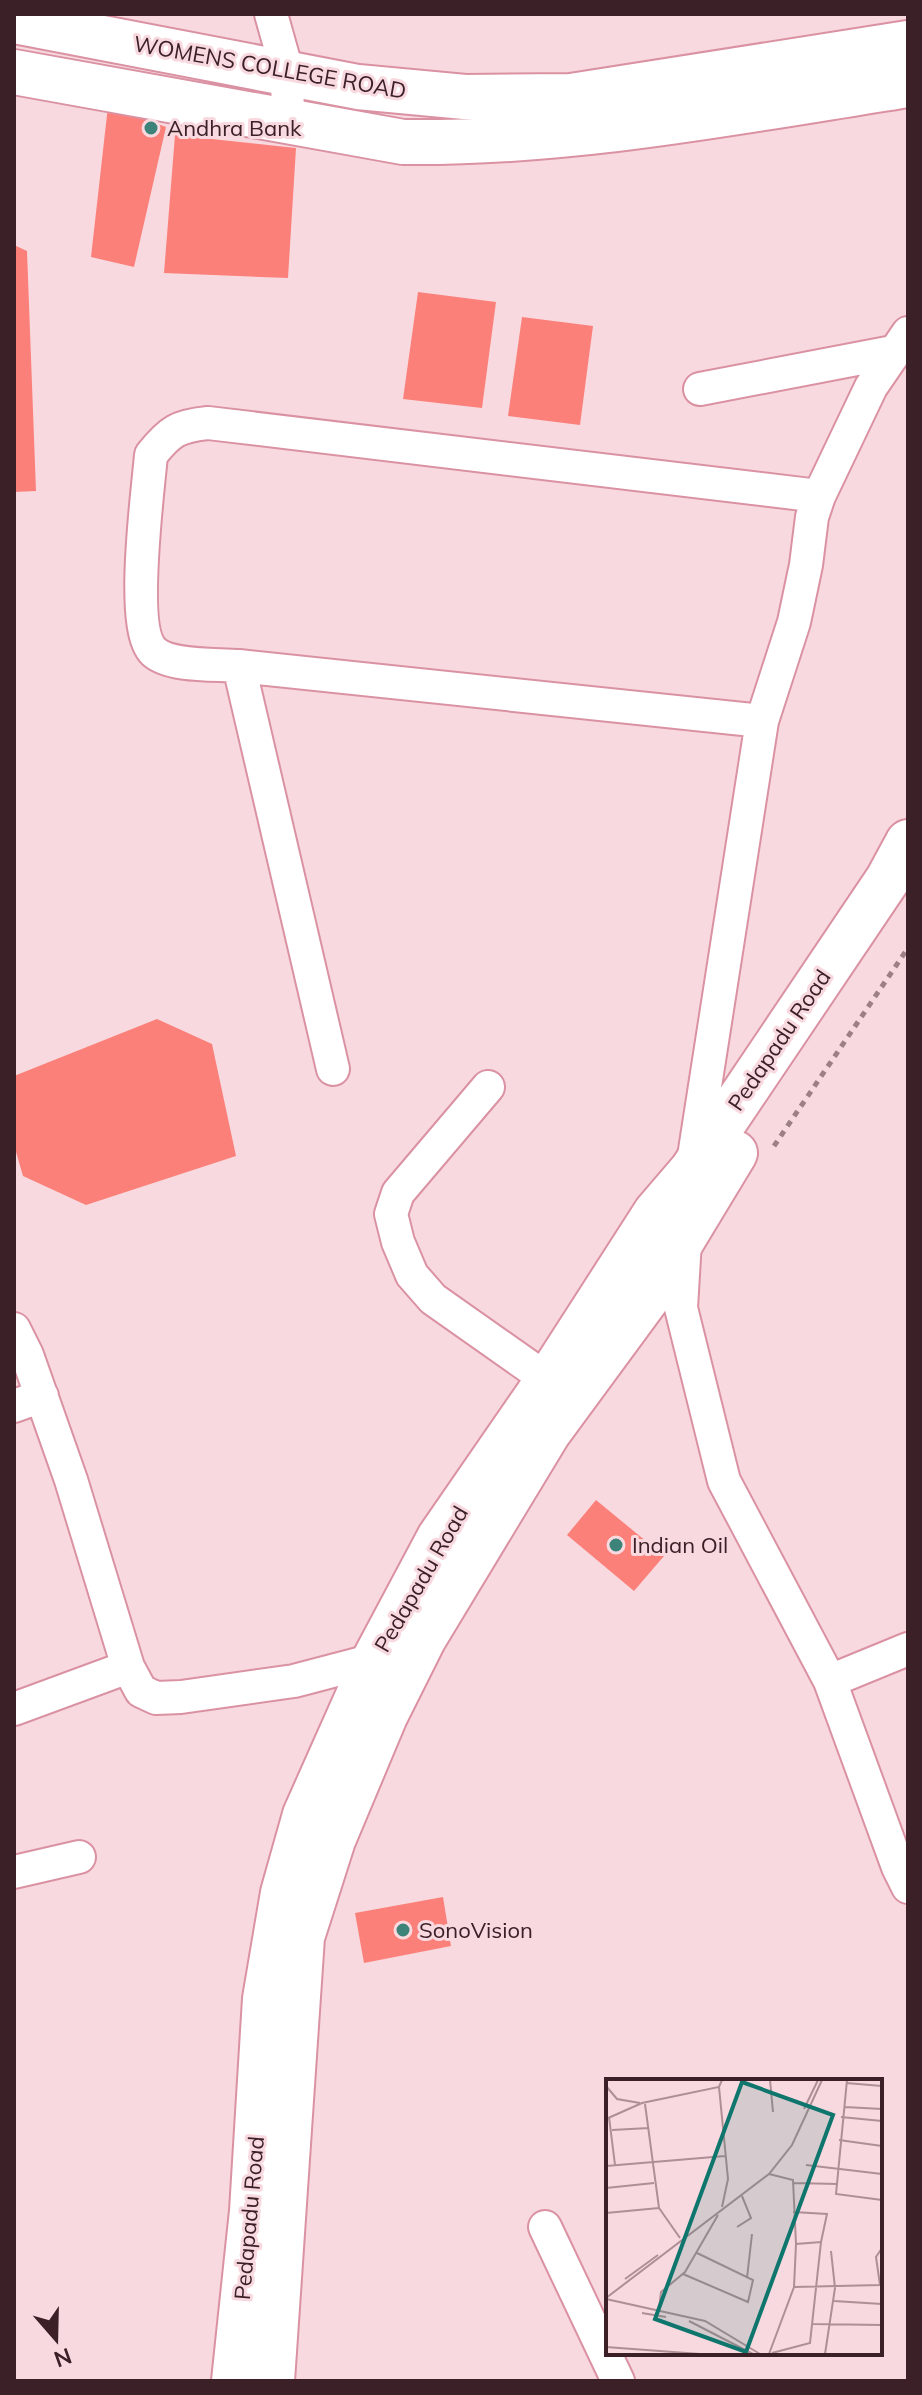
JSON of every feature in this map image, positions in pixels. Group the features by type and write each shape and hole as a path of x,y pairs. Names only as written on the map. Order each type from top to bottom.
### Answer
{"main road":[{"name":"WOMENS COLLEGE ROAD","path":"14,21 358,87 465,97 571,96 908,43"},
{"path":"14,72 403,142 533,138 688,119 908,85"},
{"name":"Pedapadu Road","path":"234,2381 252,2211 265,1999 283,1893 305,1815 374,1660 439,1538 548,1380 656,1212 692,1170 888,879 908,842"},
{"path":"272,2381 302,1937 333,1840 385,1716 424,1638 548,1433 648,1297 721,1173 786,1080 845,974 908,882"}],"street":[{"path":"271,14 287,71 288,120"},
{"path":"700,389 901,342"},
{"path":"901,342 871,387 819,496 812,517 794,622 762,721 692,1170 681,1308 724,1481 830,1681 908,1887"},
{"path":"762,721 173,661 153,651 144,631 140,605 151,455 165,437 182,426 208,423 819,496"},
{"path":"239,666 333,1069"},
{"path":"488,1087 398,1193 391,1214 398,1242 412,1275 433,1299 548,1380"},
{"path":"14,1329 27,1355 28,1401 71,1480 128,1667 141,1691 156,1698 206,1694 294,1681 374,1660"},
{"path":"830,1681 908,1649"},
{"path":"14,1709 128,1667"},
{"path":"14,1872 79,1857"},
{"path":"545,2227 618,2381"}],"path":[{"path":"767,1155 908,948"}],"building":[{"path":"108,106 166,127 134,267 91,257"},
{"path":"175,135 296,148 288,278 164,273"},
{"path":"14,245 27,251 36,491 14,492"},
{"path":"418,292 496,302 482,408 403,399"},
{"path":"522,317 593,326 580,425 508,416"},
{"path":"157,1019 212,1044 236,1156 86,1205 23,1176 14,1145 14,1076"},
{"path":"596,1500 664,1556 634,1591 567,1535"},
{"name":"SonoVision","path":"443,1897 451,1946 364,1963 355,1913"}],"place":[{"name":"Andhra Bank","path":"151,128"},
{"name":"Indian Oil","path":"616,1545"},
{"name":"SonoVision","path":"403,1930"}]}
